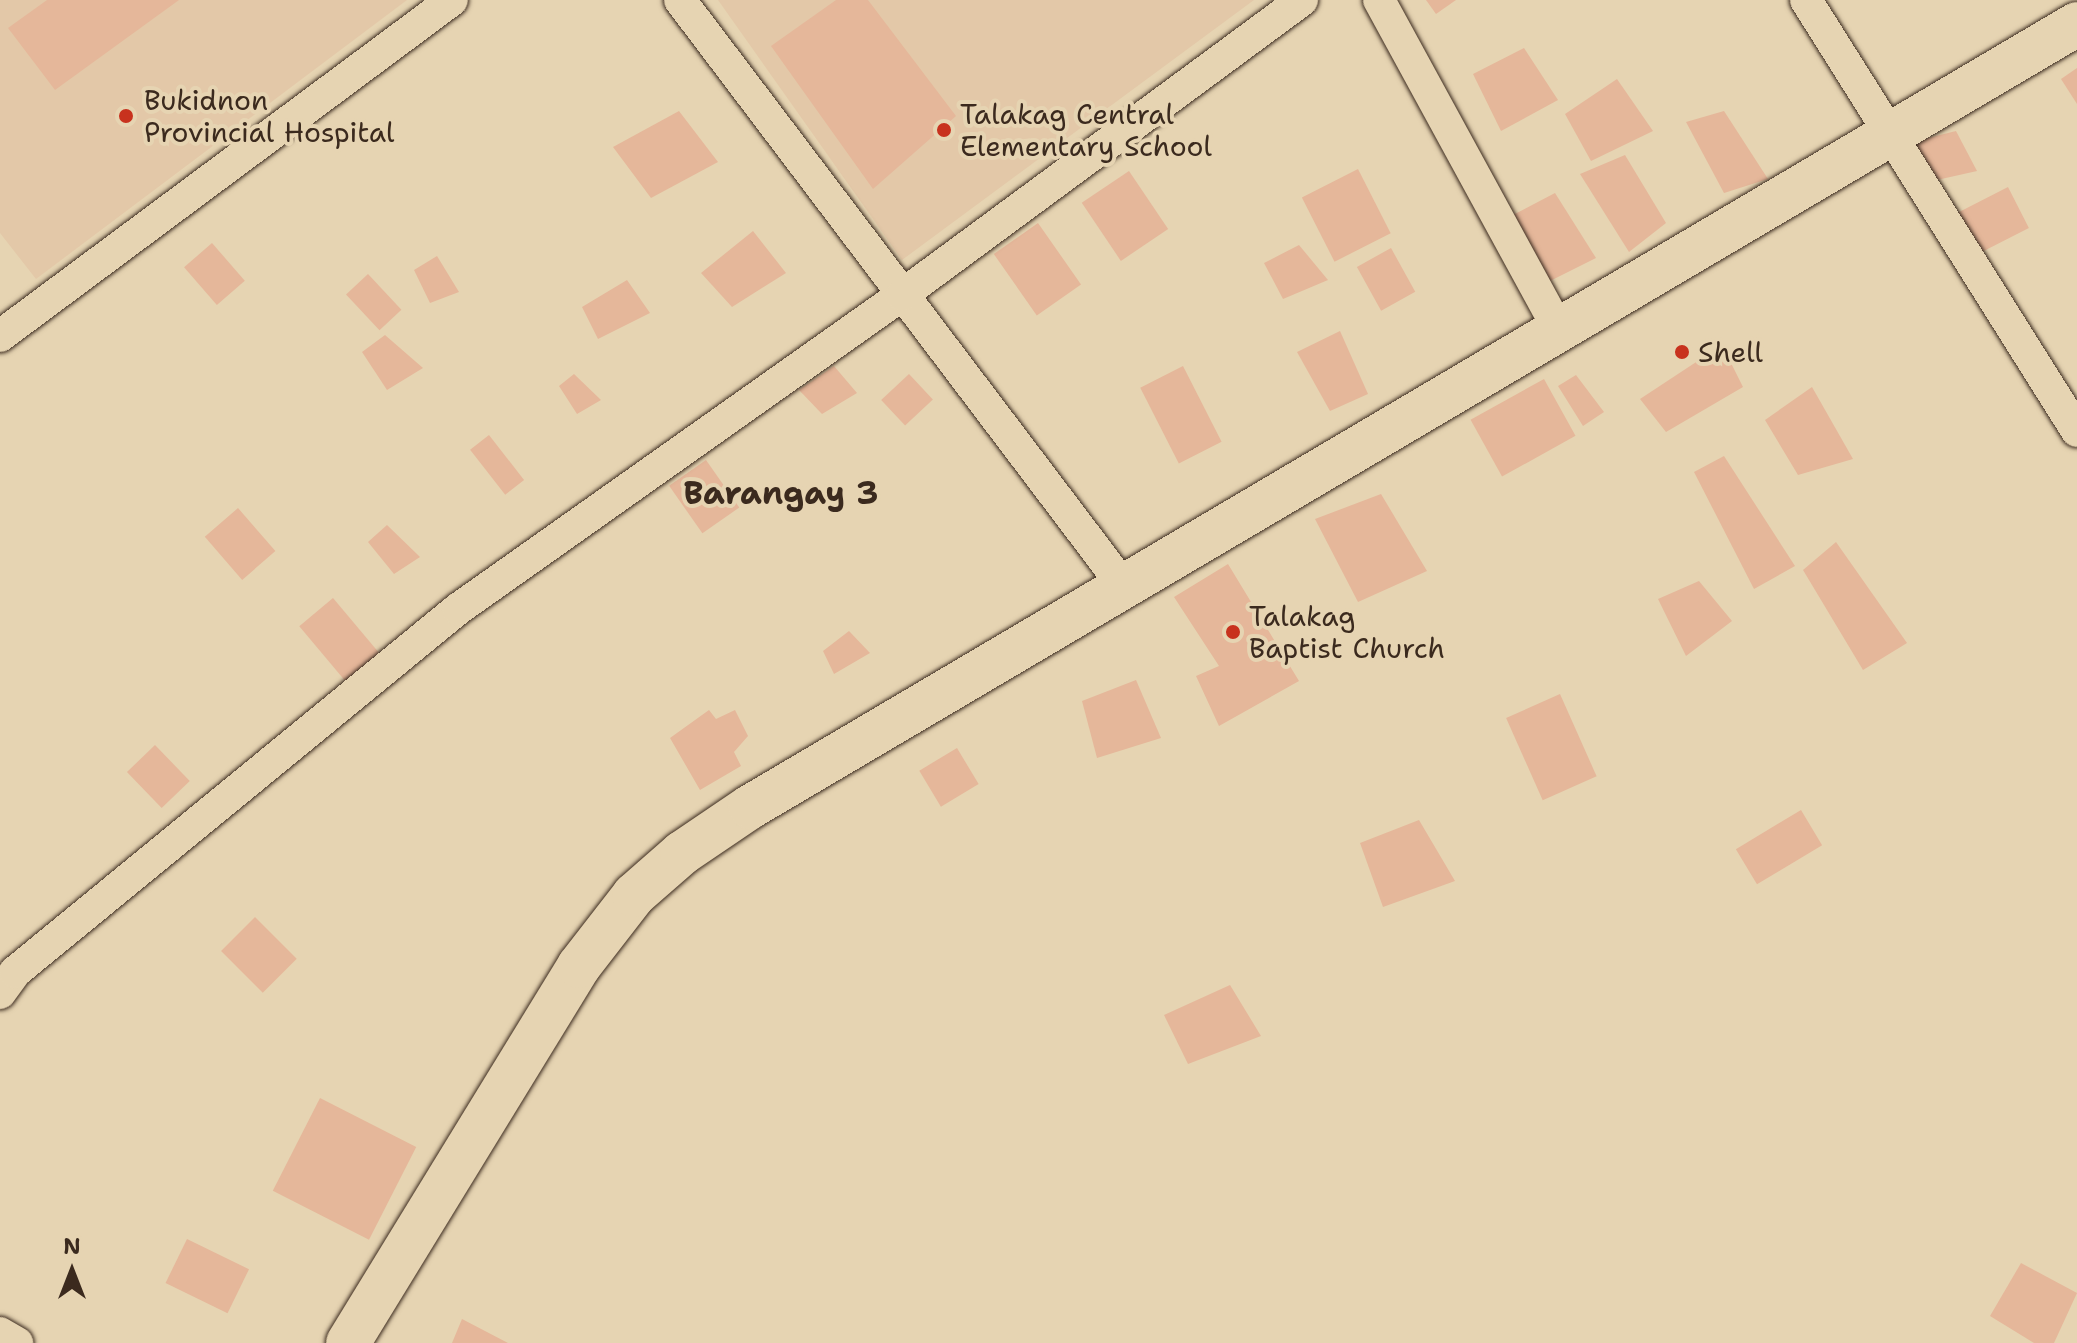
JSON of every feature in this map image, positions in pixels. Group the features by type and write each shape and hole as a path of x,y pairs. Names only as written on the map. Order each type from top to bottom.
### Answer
{"main road":[{"path":"348,1343 579,966 634,895 682,853 750,807 1561,334 2077,24"}],"street":[{"path":"0,336 452,0"},
{"path":"680,0 1125,588"},
{"path":"5,974 458,609 902,295 1302,0"},
{"path":"1379,0 1561,334"},
{"path":"1806,0 2077,431"},
{"path":"0,1333 17,1343"}],"shaded area":[{"name":"Bukidnon Provincial Hospital","path":"0,0 407,0 36,279 0,233"},
{"name":"Talakag Central Elementary School","path":"718,0 1254,0 902,260"}],"building":[{"path":"47,0 179,0 55,90 8,28"},
{"path":"836,0 868,0 956,116 873,189 771,46"},
{"path":"1426,0 1456,0 1436,14"},
{"path":"1524,48 1558,100 1501,131 1473,74"},
{"path":"2077,68 2077,104 2061,79"},
{"path":"1617,79 1653,131 1591,161 1565,114"},
{"path":"679,111 718,162 651,198 613,147"},
{"path":"1724,111 1768,179 1724,193 1686,122"},
{"path":"1956,131 1977,171 1928,182 1904,144"},
{"path":"1625,155 1666,223 1629,252 1580,174"},
{"path":"1358,169 1391,233 1335,262 1302,198"},
{"path":"1129,171 1168,229 1121,261 1082,203"},
{"path":"2008,187 2029,228 1974,256 1953,215"},
{"path":"1555,193 1596,258 1542,285 1509,217"},
{"path":"1038,223 1081,284 1037,315 994,254"},
{"path":"753,231 786,273 732,307 701,273"},
{"path":"212,243 245,281 217,305 184,267"},
{"path":"1299,245 1328,280 1283,299 1264,263"},
{"path":"1391,248 1415,292 1381,311 1357,267"},
{"path":"437,256 459,292 430,303 414,270"},
{"path":"368,274 401,310 379,330 346,294"},
{"path":"627,280 650,313 598,339 582,307"},
{"path":"1340,331 1368,394 1330,411 1297,352"},
{"path":"385,335 423,368 387,390 362,352"},
{"path":"1722,345 1743,387 1666,432 1640,399"},
{"path":"834,366 857,393 822,414 799,390"},
{"path":"1183,366 1222,442 1179,464 1140,388"},
{"path":"574,374 601,400 577,414 559,386"},
{"path":"909,374 933,400 905,426 881,400"},
{"path":"1576,375 1604,412 1583,426 1558,386"},
{"path":"1544,379 1576,436 1502,477 1471,420"},
{"path":"1812,387 1853,459 1798,475 1765,420"},
{"path":"489,435 524,480 505,495 470,450"},
{"path":"1724,456 1795,566 1754,589 1694,472"},
{"path":"706,460 739,508 702,533 669,486"},
{"path":"1381,494 1427,571 1358,602 1315,519"},
{"path":"238,508 275,551 242,580 205,537"},
{"path":"387,525 420,557 394,574 368,542"},
{"path":"1836,542 1907,643 1863,670 1803,570"},
{"name":"Talakag Baptist Church","path":"1228,564 1299,681 1219,726 1196,676 1219,666 1174,597"},
{"path":"1699,581 1732,621 1686,656 1658,599"},
{"path":"333,598 385,660 351,688 299,626"},
{"path":"849,631 870,653 834,674 823,651"},
{"path":"1136,680 1161,738 1097,758 1082,701"},
{"path":"1560,694 1597,776 1543,800 1506,718"},
{"path":"709,710 716,719 735,710 748,736 734,752 741,766 700,790 670,738"},
{"path":"155,745 190,781 162,808 127,772"},
{"path":"957,748 979,784 941,807 919,771"},
{"path":"1801,810 1822,845 1757,884 1736,849"},
{"path":"1419,820 1455,881 1383,907 1360,843"},
{"path":"255,917 297,959 263,993 221,951"},
{"path":"1230,985 1261,1036 1188,1064 1164,1015"},
{"path":"320,1098 416,1147 369,1240 273,1191"},
{"path":"187,1239 249,1269 228,1313 166,1283"},
{"path":"2021,1263 2077,1293 2054,1343 2034,1343 1990,1316"},
{"path":"462,1319 508,1343 452,1343"}],"place":[{"name":"Bukidnon Provincial Hospital","path":"126,116"},
{"name":"Talakag Central Elementary School","path":"944,130"},
{"name":"Shell","path":"1682,352"},
{"name":"Talakag Baptist Church","path":"1233,632"}],"district":[{"name":"Barangay 3","path":"781,493"}]}
